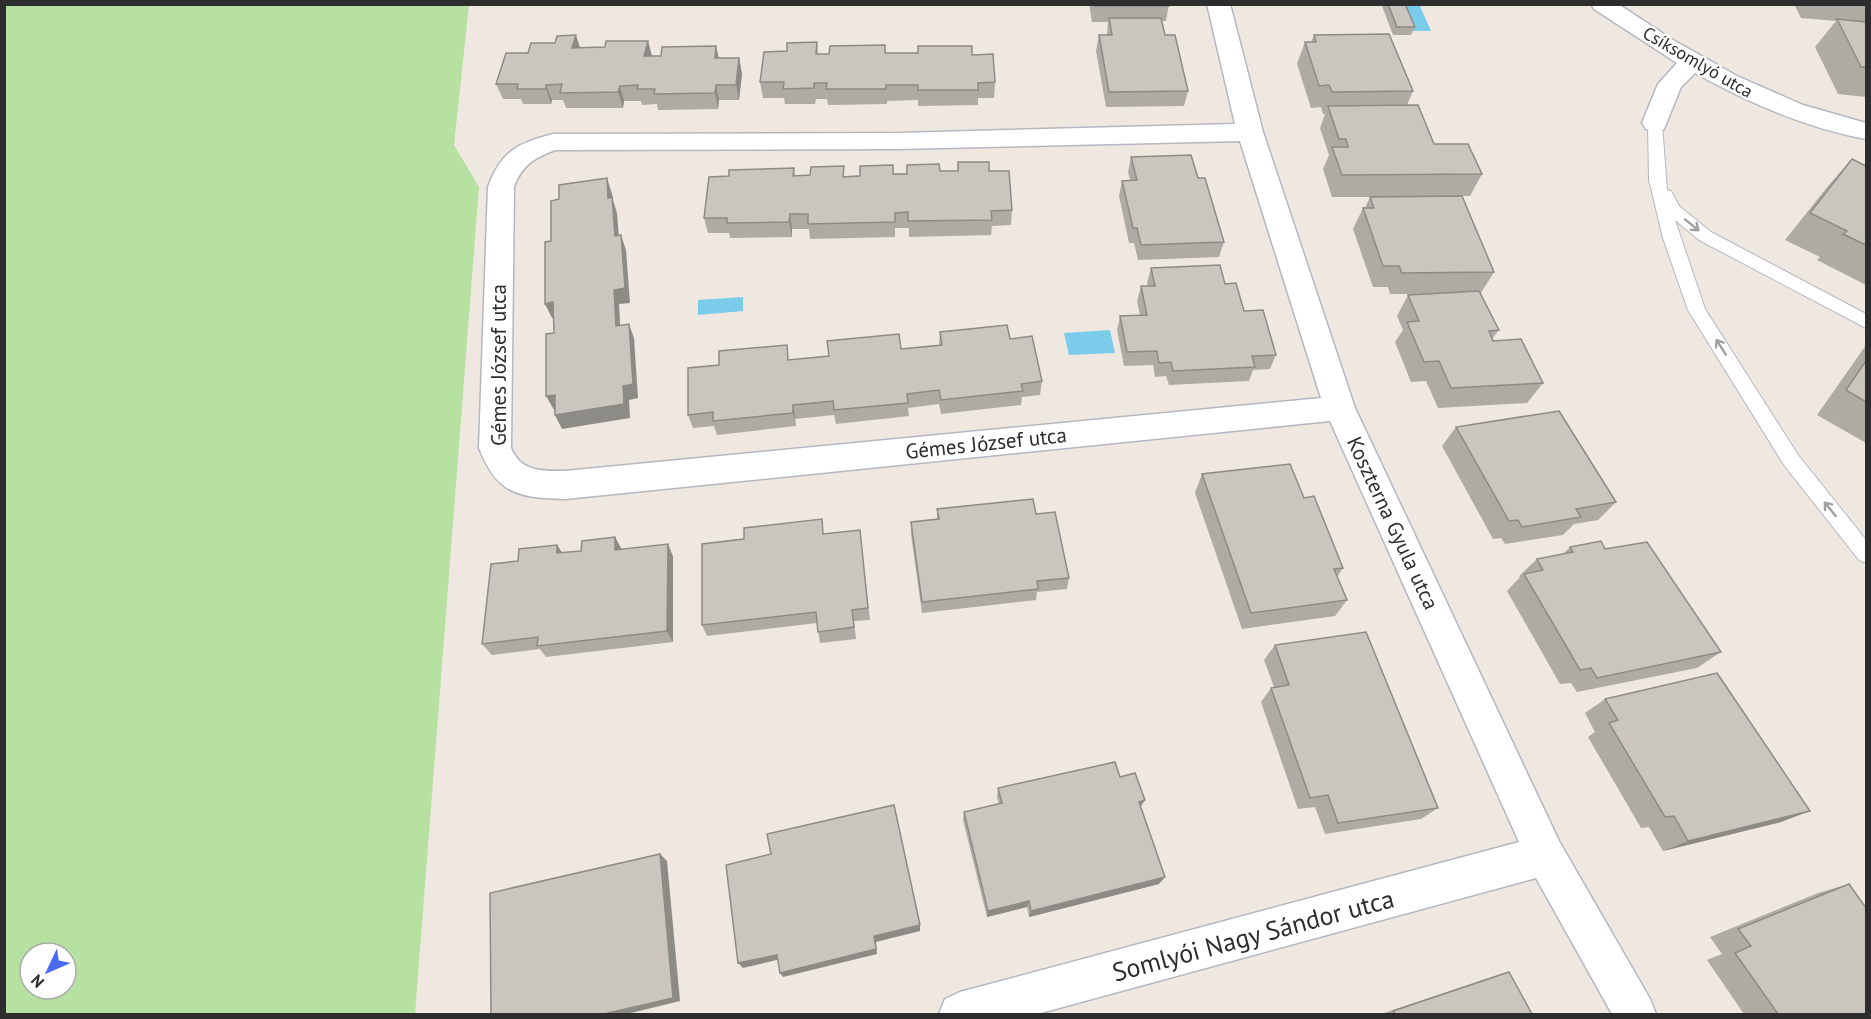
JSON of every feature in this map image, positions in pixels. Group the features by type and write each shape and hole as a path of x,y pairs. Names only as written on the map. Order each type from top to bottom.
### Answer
{"street":[{"name":"Koszterna Gyula utca","path":"1218,4 1250,132 1340,408 1545,855 1635,1014"},
{"name":"Csíksomlyó utca","path":"1602,4 1692,62 1744,92 1837,125 1866,131"},
{"path":"1655,123 1670,84 1692,62"},
{"name":"Gémes József utca","path":"1250,132 899,141 553,142 532,149 515,158 506,172 501,187 495,448 501,465 514,478 536,485 565,485 1340,408"},
{"name":"Somlyói Nagy Sándor utca","path":"960,1014 1545,855"}],"lane":[{"path":"1655,123 1657,180 1671,237 1697,310 1791,460 1866,554"},
{"path":"1657,180 1673,210 1706,236 1866,322"}],"green space":[{"path":"5,4 469,5 454,145 479,187 415,1014 5,1014"}],"water":[{"path":"1399,6 1420,6 1431,31 1409,31"},
{"path":"743,297 743,311 698,315 698,300"},
{"path":"1110,330 1115,353 1069,355 1064,333"}],"building":[{"path":"1093,4 1169,4 1169,6 1094,6"},
{"path":"1388,4 1405,4 1415,27 1397,27"},
{"path":"1109,18 1161,18 1165,35 1175,35 1188,91 1109,92 1099,35 1112,35"},
{"path":"1837,19 1866,22 1866,67 1861,67"},
{"path":"1389,34 1413,91 1332,92 1329,85 1319,86 1305,42 1316,42 1314,35"},
{"path":"576,35 572,48 605,47 606,41 648,41 644,56 661,56 662,47 716,46 715,58 739,58 736,85 716,85 715,93 654,94 655,89 637,89 638,85 620,86 618,92 560,93 562,84 546,85 546,89 517,89 518,84 496,84 506,53 528,53 531,43 555,43 557,36"},
{"path":"817,42 816,54 829,54 830,46 885,45 885,53 918,53 918,46 972,46 972,55 993,54 995,82 978,83 978,90 918,90 918,85 886,85 886,89 826,89 827,83 814,83 814,88 783,89 784,82 760,82 764,52 787,51 787,43"},
{"path":"1418,105 1434,144 1468,144 1482,174 1342,175 1332,147 1348,147 1346,139 1339,139 1328,106"},
{"path":"1191,155 1198,178 1205,178 1224,242 1141,245 1137,228 1133,228 1122,181 1137,180 1131,157"},
{"path":"1852,159 1866,166 1866,245 1843,234 1847,231 1810,213"},
{"path":"958,162 989,162 989,171 1009,171 1012,210 991,211 992,220 908,221 908,212 895,213 895,222 808,224 808,214 790,214 789,222 727,223 727,218 704,218 709,177 729,176 729,170 794,168 793,176 810,175 811,167 844,166 843,177 860,176 860,166 893,165 893,174 907,174 907,165 939,164 940,171 958,171"},
{"path":"607,178 608,198 612,197 615,236 621,235 625,288 614,290 616,326 629,324 633,384 623,386 624,404 555,415 555,395 546,396 546,334 554,333 553,302 545,304 545,242 551,241 551,201 559,199 559,185"},
{"path":"1462,196 1494,272 1402,273 1399,266 1383,266 1363,208 1374,208 1370,197"},
{"path":"1220,265 1225,284 1236,283 1244,311 1263,310 1276,355 1252,356 1255,367 1173,371 1171,362 1159,363 1157,351 1127,352 1120,316 1147,315 1141,286 1155,286 1151,268"},
{"path":"1479,291 1499,330 1489,331 1493,341 1521,339 1543,383 1451,388 1439,361 1424,362 1407,322 1419,321 1408,295"},
{"path":"1007,325 1010,339 1032,336 1042,381 1021,384 1023,391 941,400 939,390 907,394 908,403 834,410 833,401 793,405 793,413 713,421 713,412 688,415 688,368 719,365 719,351 787,345 788,360 829,356 827,341 899,334 901,349 942,345 940,332"},
{"path":"1866,361 1866,402 1846,390"},
{"path":"1559,411 1616,502 1576,509 1581,517 1522,527 1518,520 1509,521 1456,427"},
{"path":"1290,464 1304,498 1314,496 1343,568 1334,569 1347,600 1251,613 1202,474"},
{"path":"1033,499 1036,514 1055,512 1069,578 1037,581 1038,589 922,602 911,522 939,519 937,509"},
{"path":"822,519 823,534 860,530 868,608 852,610 854,627 818,632 816,612 702,625 702,544 744,539 744,528"},
{"path":"615,537 615,550 668,544 667,631 537,646 538,637 482,644 491,564 518,561 519,549 557,545 557,553 581,551 582,541"},
{"path":"1601,541 1605,549 1647,542 1721,652 1597,678 1591,668 1580,670 1524,574 1543,570 1537,559 1573,552 1570,547"},
{"path":"1366,632 1438,808 1338,823 1328,795 1310,798 1271,688 1289,685 1275,645"},
{"path":"1717,673 1810,811 1688,841 1674,816 1665,817 1609,723 1618,720 1605,699"},
{"path":"1115,762 1120,777 1135,773 1145,800 1139,802 1165,877 1031,911 1029,901 988,911 964,812 1002,803 998,788"},
{"path":"894,805 920,925 874,936 876,949 780,973 777,955 738,963 726,865 771,854 767,834"},
{"path":"660,854 673,998 604,1014 491,1014 490,893"},
{"path":"1849,884 1866,908 1866,1014 1778,1014 1735,953 1751,946 1738,929"},
{"path":"1509,972 1532,1014 1395,1014 1393,1011"}]}
